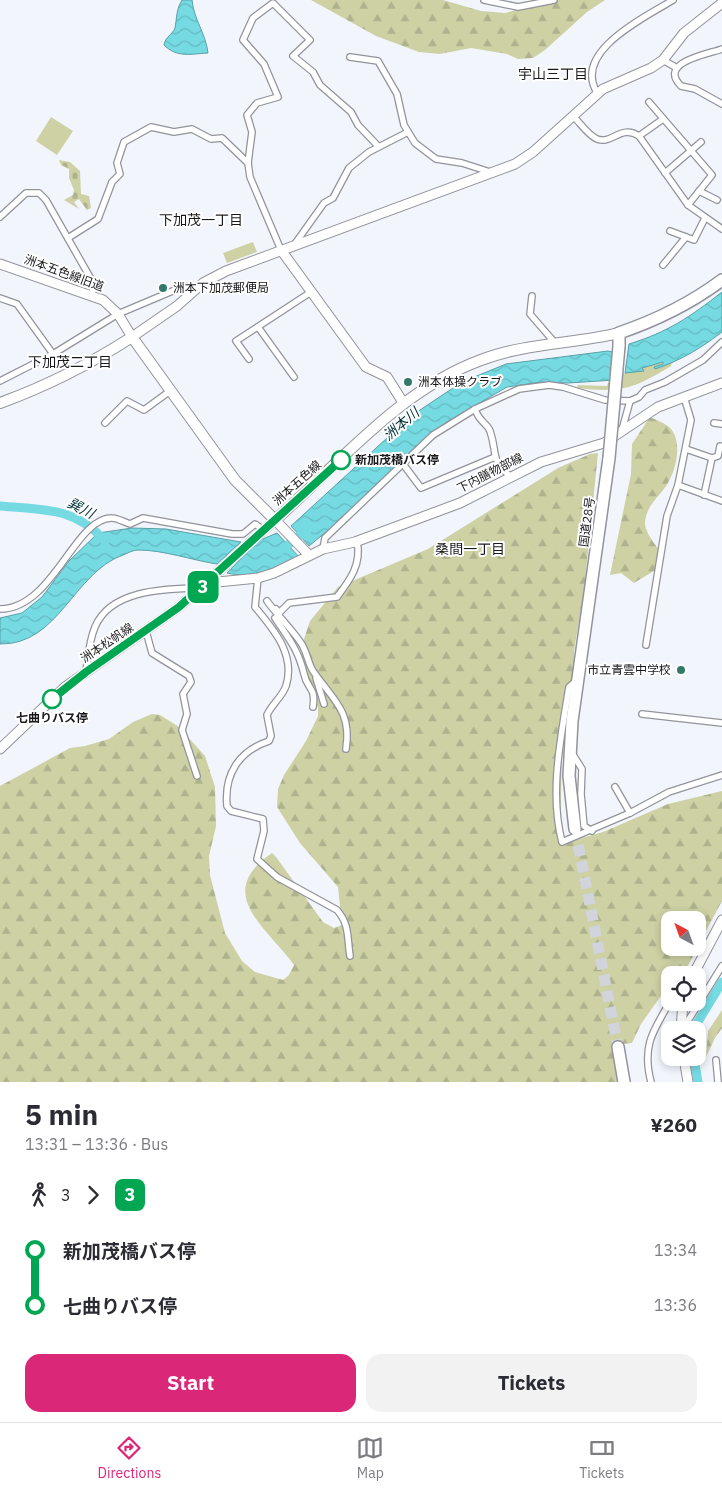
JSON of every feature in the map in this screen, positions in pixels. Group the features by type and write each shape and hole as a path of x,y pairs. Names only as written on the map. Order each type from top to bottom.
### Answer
{"highway":[{"path":"619,333 688,304 722,280"},
{"name":"国道28号","path":"575,830 570,785 570,750 609,458 619,333"},
{"path":"618,1046 624,1082"}],"main road":[{"name":"洲本五色線","path":"132,337 235,480 278,523 404,404 427,386 476,361 516,350 591,340 619,333"},
{"path":"0,403 56,380 97,359 132,337"}],"street":[{"path":"484,0 518,7 554,0"},
{"path":"598,94 593,84 593,68 602,51 626,29 673,0"},
{"path":"132,337 177,306 194,291 226,271 515,164 533,152 598,94 612,84 652,68 663,60 684,32 722,3"},
{"path":"378,146 358,125 351,112 320,85 313,72 293,56 310,40 274,4 254,18 243,40 264,64 275,85 278,97 257,103 250,108 247,115 252,132 248,163 253,188 281,250 366,367 387,377 404,404"},
{"path":"722,49 684,62 677,68 675,75 681,86 695,89 722,104"},
{"path":"350,57 378,60 397,94 404,125 420,147 436,160 462,163 492,173"},
{"path":"663,60 677,68"},
{"path":"649,102 712,175 688,204"},
{"path":"574,117 592,136 599,140 606,141 623,133 639,136 688,204 704,218 722,229"},
{"path":"639,136 663,119"},
{"path":"68,238 98,219 112,182 120,174 117,163 124,142 151,127 174,132 192,129 211,139 222,138 248,163"},
{"path":"292,246 324,203 333,198 349,168 378,146 408,132"},
{"path":"665,173 701,142"},
{"path":"699,191 717,200"},
{"path":"0,217 26,192 39,193 46,200 95,286 91,294"},
{"path":"670,231 694,240 704,218"},
{"path":"663,265 686,237"},
{"name":"洲本五色線旧道","path":"0,264 91,294 103,300 118,314 132,337"},
{"path":"0,381 53,354 118,314 182,287 187,286 194,291"},
{"path":"249,359 236,341 311,292"},
{"path":"532,296 530,314 556,344"},
{"path":"0,298 17,304 53,354"},
{"path":"258,327 294,377"},
{"path":"323,549 324,538 433,435 475,408 518,389 549,386 563,387 605,400 630,401 639,397 646,390 665,382 703,360 722,342"},
{"name":"下内膳物部線","path":"204,586 258,578 274,573 308,554 357,541 460,502 541,462 604,443 658,407 722,383"},
{"path":"105,423 127,402 144,410 170,390"},
{"path":"646,645 667,516 678,485 691,420 684,397"},
{"path":"622,430 630,401"},
{"path":"475,408 478,419 490,432 498,466 511,476"},
{"path":"714,423 722,424"},
{"path":"686,449 712,458 718,456 720,446"},
{"path":"403,464 420,488 496,457"},
{"path":"704,495 712,458"},
{"path":"678,485 722,501"},
{"path":"0,609 12,609 30,599 55,573 82,536 103,520 113,518 130,524 143,518 232,534 243,534 256,524 261,533"},
{"path":"278,523 308,554"},
{"name":"洲本松帆線","path":"0,749 65,687 166,618 219,573 261,533 278,523"},
{"path":"265,602 270,601 279,613 289,603 337,597 353,576 360,552 357,541"},
{"path":"258,578 254,607 274,630 288,654 288,673 286,686 267,715 271,736 269,740 249,749 239,758 230,774 227,806 232,810 263,819 264,831 257,859 277,877 337,910 342,915 349,930 350,956"},
{"path":"86,672 92,635 96,624 115,603 144,594 204,586"},
{"path":"257,591 292,641 303,664 304,675 315,694 313,707"},
{"path":"265,602 294,633 305,650 320,688 324,704"},
{"path":"146,631 152,653 189,676 191,682 182,694 187,714 182,730 197,776"},
{"path":"312,670 340,706 348,728 346,749"},
{"path":"578,679 569,687 557,775 559,830 562,842 592,831 669,792 722,775"},
{"path":"340,706 341,722"},
{"path":"642,714 722,723"},
{"path":"570,750 582,769 581,794 584,826 592,831"},
{"path":"615,787 630,813"},
{"path":"698,966 722,920"},
{"path":"706,990 722,966"},
{"path":"651,1082 648,1069 649,1038 665,1011"},
{"path":"716,1060 718,1082"},
{"path":"685,1066 688,1082"}],"green space":[{"path":"311,0 443,0 481,11 505,13 516,10 532,0 605,0 587,12 545,50 533,58 518,59 507,54 471,48 440,54 419,52 376,36"},
{"path":"51,117 73,131 57,155 36,141"},
{"path":"59,160 70,162 80,171 81,194 89,196 91,208 87,210 79,199 74,202 79,209 64,200 73,195 74,190 69,178 69,169 61,165"},
{"path":"253,242 257,252 227,263 223,253"},
{"path":"663,361 655,369 672,361 671,366 647,380 627,388 605,390 577,388 578,385 607,386 610,378"},
{"path":"650,417 663,423 674,433 677,453 675,467 670,479 648,510 646,516 645,527 661,553 657,569 634,583 621,573 610,575 631,474 632,444"},
{"path":"598,453 584,591 574,651 575,695 562,746 560,844 603,832 668,804 722,791 722,901 706,931 706,911 661,911 661,956 693,956 687,966 661,966 661,996 641,1024 632,1043 611,1045 619,1082 0,1082 0,786 70,748 109,739 133,722 152,714 160,715 179,727 205,756 215,787 216,826 209,856 210,875 225,933 242,961 255,972 283,980 289,975 294,965 260,924 251,910 246,897 246,883 255,868 272,853 323,922 334,928 342,925 338,887 300,843 277,807 278,789 284,775 306,741 318,716 318,708 303,673 301,657 303,642 310,621 338,587 428,549 558,468 590,454"},
{"path":"722,1010 722,1028 706,1057 708,1031"}],"water":[{"path":"182,0 192,0 208,53 179,54 164,45 175,28"},
{"path":"722,292 722,332 698,349 673,362 655,369 654,367 663,364 663,362 642,368 644,371 625,373 629,344 678,323"},
{"path":"608,351 617,353 615,380 568,383 541,382 507,387 445,423 356,507 309,546 291,526 411,416 462,382 506,364"},
{"path":"132,528 166,529 241,542 217,564 158,552 134,550 106,564 91,577 52,621 37,633 20,641 0,644 0,618 22,613 42,597 69,561 98,533"},
{"path":"277,533 299,557 273,568 246,575 227,573 258,541"}],"waterway":[{"name":"巽川","path":"0,506 43,510 69,516 81,521 105,541"},
{"name":"洲本川","path":"279,552 308,529"},
{"path":"698,1021 722,982"},
{"path":"695,1066 698,1082"}],"tunnel":[{"path":"575,829 618,1047"}],"bus line":[{"name":"3","path":"52,699 86,672 166,618 219,573 341,460"}],"place":[{"name":"洲本下加茂郵便局","path":"163,288"},
{"name":"洲本体操クラブ","path":"408,382"},
{"name":"新加茂橋バス停","path":"341,460"},
{"name":"市立青雲中学校","path":"681,670"},
{"name":"七曲りバス停","path":"52,699"}],"district":[{"name":"宇山三丁目","path":"553,74"},
{"name":"下加茂一丁目","path":"201,220"},
{"name":"下加茂二丁目","path":"70,362"},
{"name":"桑間一丁目","path":"470,549"}]}
